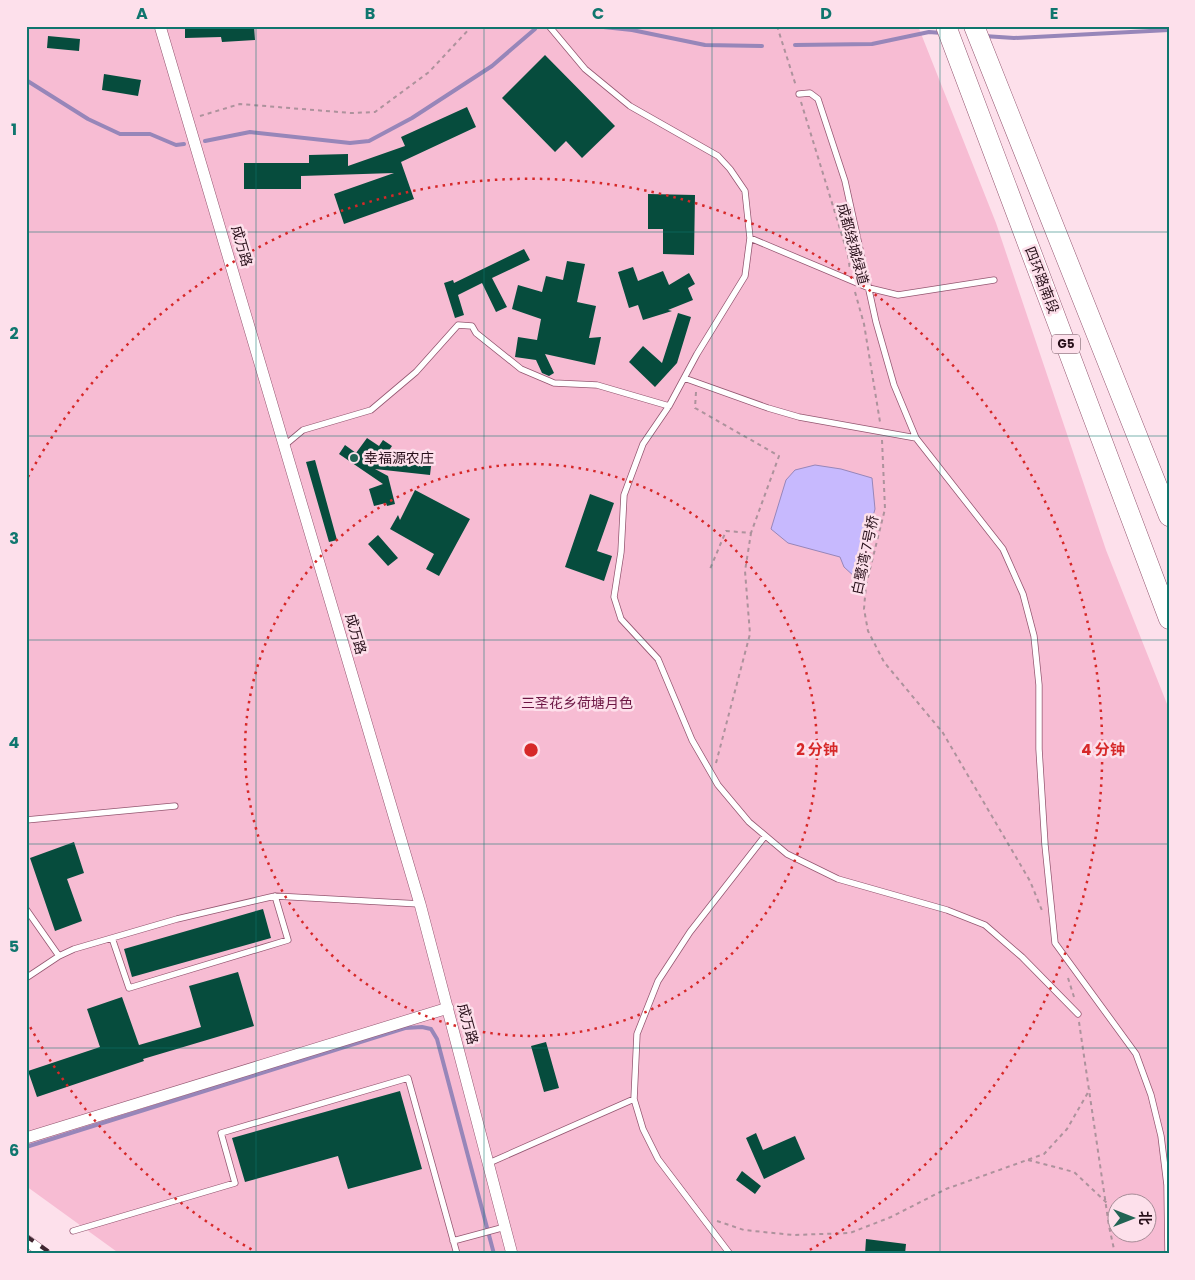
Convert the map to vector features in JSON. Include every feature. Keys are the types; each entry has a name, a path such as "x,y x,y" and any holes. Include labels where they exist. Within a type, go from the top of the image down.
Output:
{"highway":[{"name":"四环路南段","path":"946,26 1169,619"},
{"name":"G5","path":"974,26 1169,516"}],"street":[{"name":"成万路","path":"160,26 190,120 420,904 512,1254"},
{"path":"26,1138 448,1008"},
{"path":"26,1240 45,1254"}],"lane":[{"path":"549,26 585,69 630,106 718,156 730,169 745,191 750,238 745,276 716,322 669,406 644,444 624,495 621,552 614,597 621,619 658,659 692,740 713,776 749,822 765,836 787,854 838,880 947,910 985,925 1022,958 1078,1014"},
{"path":"799,94 810,93 818,99 845,182 876,322 894,386 916,438 1003,549 1023,594 1034,636 1039,685 1041,788 1054,943 1136,1054 1139,1062 1151,1095 1161,1136 1167,1185 1168,1254"},
{"path":"750,238 869,288 898,295 994,280"},
{"path":"285,445 303,430 371,410 416,372 458,326 472,326 476,333 521,369 554,382 597,385 669,406"},
{"path":"684,378 784,412 881,433 916,438"},
{"path":"26,820 175,806"},
{"path":"730,1254 706,1219 682,1193 658,1159 643,1129 634,1099 637,1034 658,981 690,932 765,836"},
{"path":"26,978 59,956 112,938 177,918 275,896 420,904"},
{"path":"112,938 129,988 288,940 275,896"},
{"path":"26,909 59,956"},
{"path":"73,1231 235,1183 220,1133 408,1078 457,1254"},
{"path":"489,1163 634,1099"},
{"path":"453,1241 505,1226"}],"path":[{"path":"190,120 240,104 351,113 375,112 428,72 472,26"},
{"name":"成都绕城绿道","path":"777,26 848,255 852,280 864,324 881,433 883,472"},
{"path":"697,382 695,408 779,456 751,533 745,571 750,634 713,776"},
{"name":"白鹭湾·7号桥","path":"883,472 885,509 866,585 864,609 868,631 884,662 926,712"},
{"path":"710,569 726,531 751,533"},
{"path":"706,1219 744,1230 794,1235 850,1232 891,1217 946,1189 1044,1154 1067,1128 1090,1089"},
{"path":"1028,1160 1074,1172 1107,1203"}],"green space":[{"name":"三圣花乡荷塘月色","path":"26,26 918,26 996,223 1106,550 1169,709 1169,1254 120,1254 26,1186"}],"shaded area":[{"path":"815,465 841,469 872,478 875,509 856,578 844,567 840,557 788,543 771,529 786,480 795,470"}],"building":[{"path":"185,26 254,26 255,40 222,42 221,37 185,38"},
{"path":"48,36 80,39 79,51 47,48"},
{"path":"545,55 615,126 582,158 566,141 555,152 502,98"},
{"path":"104,74 141,80 138,96 102,90"},
{"path":"467,107 476,127 401,162 414,199 344,224 334,194 394,173 301,176 301,189 244,189 244,163 309,163 309,155 348,154 348,166 405,146 401,137"},
{"path":"648,194 695,195 694,255 663,254 663,229 648,229"},
{"path":"524,249 530,260 492,278 507,307 496,312 482,283 458,295 464,315 455,318 444,283 453,280 454,283"},
{"path":"567,261 585,264 577,302 596,306 589,338 601,337 595,365 545,354 554,373 549,376 542,373 536,360 515,357 518,337 537,340 541,319 512,309 518,285 542,292 546,276 563,280"},
{"path":"633,267 638,281 663,271 669,285 689,273 695,284 688,288 693,300 668,310 672,311 643,320 638,305 629,308 618,272"},
{"path":"678,313 691,317 677,363 655,387 629,362 643,346 662,363"},
{"path":"367,438 379,446 383,440 392,446 388,452 432,458 430,475 375,469 388,476 395,504 387,506 386,503 374,506 369,489 383,484 339,454 345,445 356,453"},
{"path":"315,460 337,540 329,542 306,462"},
{"path":"415,490 470,519 439,576 426,569 434,554 390,529 398,515 400,520"},
{"path":"590,494 614,503 597,551 612,556 604,581 565,567"},
{"path":"378,535 398,558 388,566 368,544"},
{"path":"74,842 84,873 67,879 82,921 55,931 30,858"},
{"path":"263,909 271,938 132,977 124,949"},
{"path":"238,972 254,1026 143,1059 144,1061 37,1097 28,1071 100,1047 87,1009 122,997 139,1045 201,1027 189,986"},
{"path":"546,1042 559,1088 544,1092 531,1046"},
{"path":"400,1091 422,1169 348,1189 338,1156 245,1182 232,1138"},
{"path":"756,1133 763,1150 795,1136 805,1159 764,1179 746,1138"},
{"path":"742,1171 761,1186 755,1194 736,1180"},
{"path":"866,1239 906,1244 905,1254 865,1254"}],"waterway":[{"path":"594,26 632,30 705,45 762,46"},
{"path":"205,141 250,132 350,143 369,141 412,118 492,66 535,29"},
{"path":"984,36 1014,38 1169,30"},
{"path":"795,45 872,44 929,32 942,33"},
{"path":"26,80 88,119 120,134 150,134 176,145 184,144"},
{"path":"26,1147 405,1028 422,1027 431,1029 437,1039 494,1254"}],"railway":[{"path":"26,1236 52,1254"}],"place":[{"name":"幸福源农庄","path":"354,458"}]}
